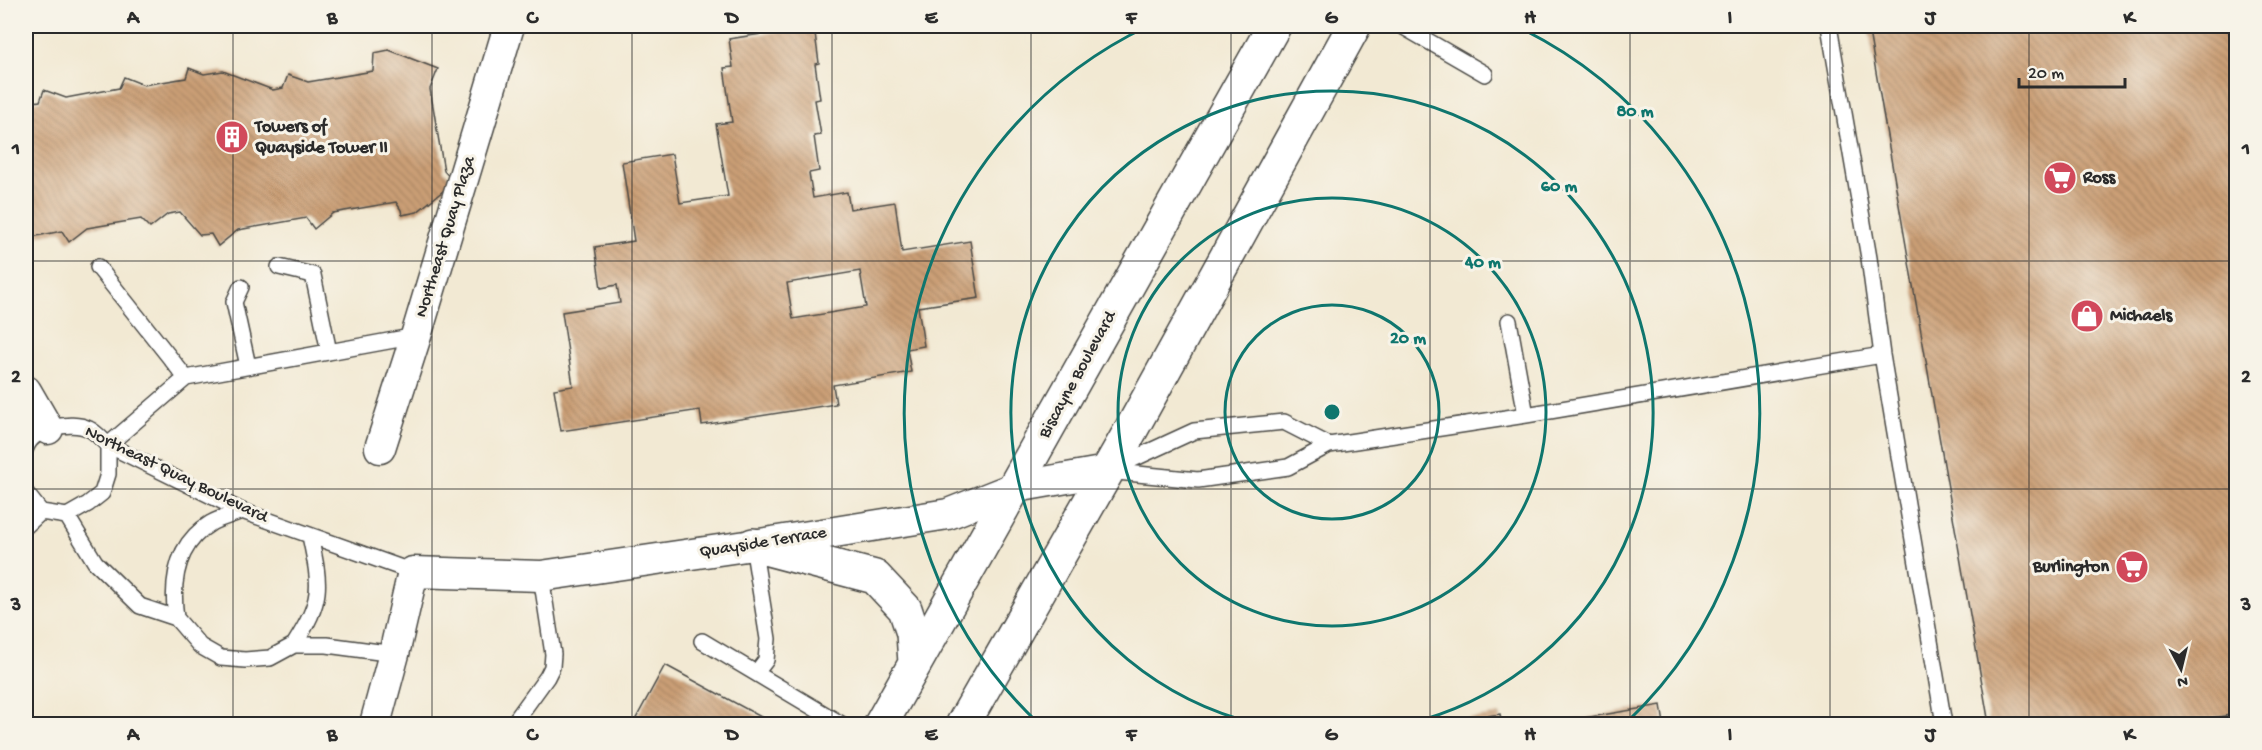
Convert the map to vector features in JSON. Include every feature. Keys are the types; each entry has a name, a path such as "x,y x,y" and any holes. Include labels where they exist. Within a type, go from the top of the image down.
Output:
{"main road":[{"name":"Biscayne Boulevard","path":"881,724 1274,26"},
{"path":"963,724 1138,418 1354,26"},
{"path":"753,545 875,577 904,609 913,633 915,663"}],"street":[{"name":"Northeast Quay Plaza","path":"380,448 509,26"},
{"path":"26,391 48,429"},
{"name":"Quayside Terrace","path":"413,572 541,576 948,514 1016,487 1107,471"},
{"path":"375,724 413,572"}],"lane":[{"path":"1402,26 1485,74"},
{"path":"1829,26 1944,724"},
{"path":"98,267 186,378"},
{"path":"279,267 313,275 329,352"},
{"path":"241,287 234,302 248,366"},
{"path":"1509,321 1526,414"},
{"path":"26,494 41,512 67,516 88,504 102,493 108,474 108,445 186,378 416,336"},
{"path":"1107,471 1198,480 1288,467 1329,445 1882,355"},
{"path":"1107,471 1194,431 1284,422 1329,445"},
{"name":"Northeast Quay Boulevard","path":"48,429 68,424 90,429 108,445 242,511 413,572"},
{"path":"26,448 28,442 48,429"},
{"path":"176,618 173,593 176,568 190,541 211,523 242,511"},
{"path":"26,526 41,512"},
{"path":"67,516 95,561 140,606 176,618 200,646 221,658 245,660 270,658 294,645 327,645 394,654"},
{"path":"294,645 310,619 317,598 319,579 310,536"},
{"path":"753,545 768,639 766,660 756,673"},
{"path":"513,724 552,667 553,654 541,576"},
{"path":"702,640 841,724"}],"building":[{"path":"814,26 819,63 815,64 820,99 815,100 821,135 814,136 819,171 809,173 813,198 847,192 850,209 895,202 902,252 970,241 979,298 918,307 924,346 907,349 911,372 833,385 836,404 702,425 700,410 561,431 554,389 573,386 562,312 620,303 617,285 601,288 595,247 634,241 622,162 672,154 680,203 728,196 716,124 732,122 724,68 733,67 729,39","holes":["860,271 866,307 793,319 787,283"]},
{"path":"1868,26 2228,26 2236,77 2236,714 2175,724 1989,724"},
{"name":"Towers of Quayside Tower II","path":"389,50 438,69 430,89 444,171 454,182 417,212 402,215 396,202 333,213 314,229 306,218 238,230 218,246 211,234 200,235 180,212 168,214 150,228 141,219 87,228 69,242 62,231 26,238 26,103 40,101 44,90 66,98 119,88 124,77 144,85 186,78 189,68 204,74 223,71 273,90 283,88 288,75 308,82 373,71 374,53"},
{"path":"665,665 774,724 633,724"},
{"path":"1661,705 1664,724 1555,724 1555,723"},
{"path":"1500,714 1502,724 1443,724 1443,723"}],"place":[{"name":"Towers of Quayside Tower II","path":"232,137"},
{"name":"Ross","path":"2060,178"},
{"name":"Michaels","path":"2087,316"},
{"name":"Burlington","path":"2132,567"}]}
